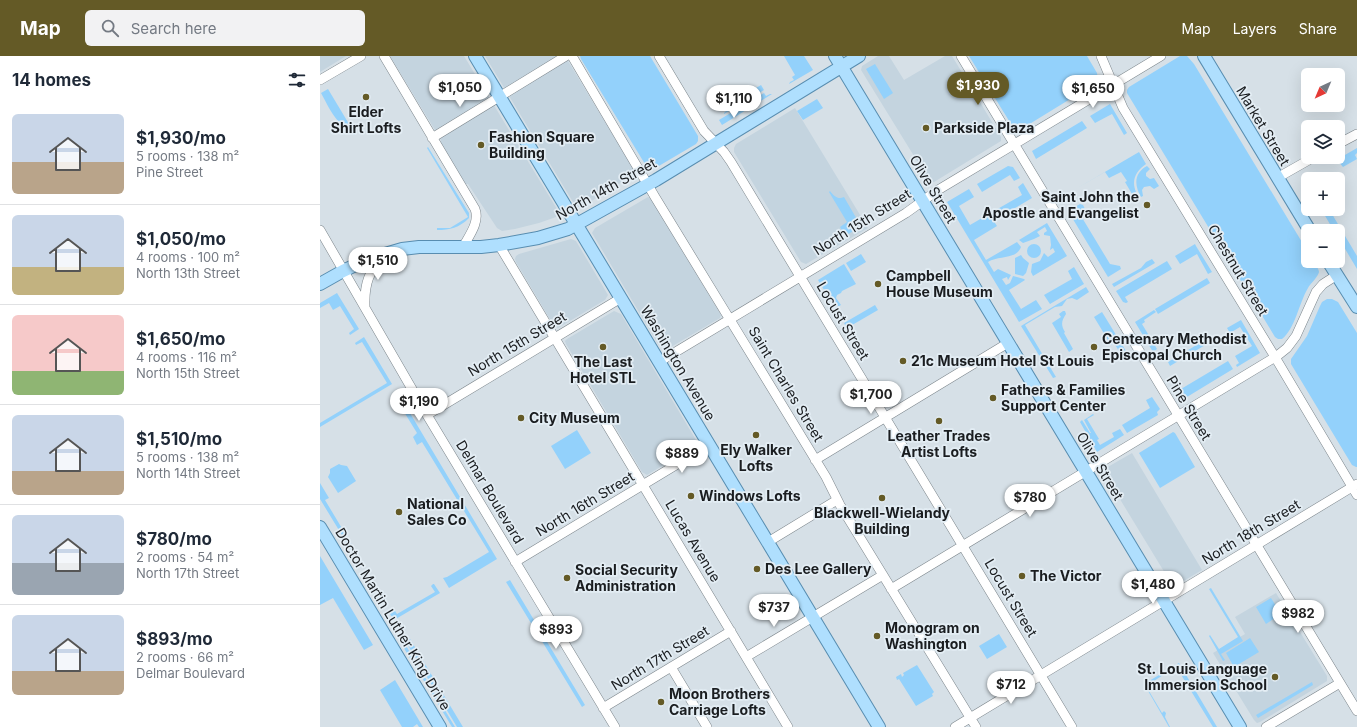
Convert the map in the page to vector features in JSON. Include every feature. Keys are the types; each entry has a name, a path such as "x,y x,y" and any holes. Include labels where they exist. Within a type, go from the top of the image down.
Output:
{"main road":[{"name":"Washington Avenue","path":"475,56 879,727"},
{"name":"Olive Street","path":"835,56 1240,727"},
{"name":"North 14th Street","path":"320,284 368,259 402,249 419,247 499,245 555,234 577,225 716,144 859,56"},
{"name":"Market Street","path":"1204,56 1306,224"},
{"path":"1332,268 1357,307"},
{"name":"Doctor Martin Luther King Drive","path":"320,527 440,727"}],"street":[{"path":"320,80 361,56"},
{"path":"384,56 475,209 475,224 463,246"},
{"path":"432,138 566,56"},
{"name":"Saint Charles Street","path":"572,56 832,486 837,500 882,575 976,727"},
{"name":"Locust Street","path":"659,56 704,131 727,156 1072,727"},
{"name":"Pine Street","path":"961,56 1357,712"},
{"name":"Chestnut Street","path":"1101,56 1107,66 1113,85 1127,114 1356,489"},
{"name":"North 15th Street","path":"659,362 910,210 938,190 1161,56"},
{"path":"1345,140 1357,134"},
{"path":"1277,178 1302,164"},
{"name":"Delmar Boulevard","path":"320,230 427,415 615,727"},
{"name":"Lucas Avenue","path":"499,245 788,727"},
{"path":"365,308 364,291 368,278 376,265 387,253"},
{"path":"891,589 1275,357 1287,348 1296,336 1319,287 1337,275"},
{"name":"North 15th Street","path":"427,415 621,298"},
{"path":"815,460 1008,343"},
{"name":"North 16th Street","path":"515,562 709,446"},
{"name":"North 18th Street","path":"955,727 1256,545 1356,489"},
{"path":"768,542 837,500"},
{"path":"746,657 882,575"},
{"name":"North 17th Street","path":"603,708 731,631"},
{"path":"671,667 707,727"},
{"path":"1266,727 1340,683"}],"shaded area":[{"path":"320,56 346,56 320,72"},
{"path":"390,56 464,56 557,209 556,217 515,229 502,231 497,228 468,184 465,184 441,144 441,140"},
{"path":"485,56 565,56 634,170 633,175 582,207 576,207"},
{"path":"580,56 650,56 698,136 698,141 696,144 652,170 648,169"},
{"path":"784,56 804,56 813,70 789,84 794,80 792,77 795,75"},
{"path":"878,56 889,56 904,80 945,56 952,56 1001,137 1001,141 934,182 930,182 861,70 862,66"},
{"path":"969,56 1087,56 1097,73 1098,80 1093,85 1023,128 1018,129 1011,124"},
{"path":"1180,56 1187,56 1194,64 1301,240 1301,268 1317,268 1319,272 1305,294 1294,322 1282,339 1275,337 1127,93 1129,87"},
{"path":"875,64 893,93 884,99 866,69"},
{"path":"761,85 764,90 724,114 726,111 724,107"},
{"path":"328,89 355,134 354,135 333,115 321,93"},
{"path":"764,93 766,96 772,94 722,125 719,120"},
{"path":"817,99 823,108 803,120 797,111"},
{"path":"1110,104 1127,133 1124,135 1112,114 1095,123 1090,116"},
{"path":"795,108 868,228 806,264 801,262 734,152 736,144"},
{"path":"1082,121 1087,128 1036,159 1032,151"},
{"path":"428,147 469,213 469,218 454,228 437,230 437,228 450,228 468,217 427,148"},
{"path":"1357,148 1357,153 1355,155 1357,159 1343,167 1340,164 1345,164 1345,155"},
{"path":"1139,152 1146,164 1135,176 1134,184 1136,192 1132,194 1125,182 1127,181 1121,172 1109,178 1105,172 1074,190"},
{"path":"1008,166 1013,167 1020,178 1014,181 1010,175 982,192 977,184"},
{"path":"1147,166 1150,169 1146,173 1146,176 1150,179 1154,178 1159,186 1154,189 1150,186 1144,187 1142,190 1143,196 1141,197 1137,188 1136,180 1140,172"},
{"path":"1023,183 1032,198 998,218 994,211 1022,195 1018,187"},
{"path":"969,189 974,197 959,206 970,225 989,214 997,226 974,240 986,260 1017,242 1021,247 1019,251 1011,256 988,262 994,272 998,269 1011,275 1008,280 1007,277 1002,279 1006,285 1010,283 1013,276 1025,280 1009,290 1021,309 1036,300 1042,309 1019,322 947,202"},
{"path":"830,191 836,197 844,197 858,221 854,226 855,230 845,236 840,227 847,222 829,192"},
{"path":"648,197 651,199 721,315 720,318 666,350 658,344 592,233 595,228"},
{"path":"1080,204 1083,205 1086,212 1078,211 1110,264 1120,266 1121,269 1108,277 1068,211"},
{"path":"1325,216 1333,216 1338,224 1330,224"},
{"path":"1047,223 1067,256 1033,276 1031,272 1032,264 1040,261 1044,253 1048,257 1055,252 1053,248 1050,250 1050,236 1044,235 1047,231 1045,227 1037,232 1040,236 1034,239 1023,243 1019,240"},
{"path":"1345,236 1357,256 1357,269 1345,249"},
{"path":"571,239 576,241 608,295 605,300 558,328 554,326 515,259 519,254"},
{"path":"1031,244 1037,244 1041,248 1041,254 1037,258 1031,258 1027,254 1027,248"},
{"path":"1195,244 1212,272 1208,274 1197,254 1180,264 1175,256"},
{"path":"861,254 866,262 851,271 846,263"},
{"path":"1021,255 1029,263 1026,273 1023,276 1015,274 1015,258"},
{"path":"1152,259 1155,263 1114,287 1112,284 1141,268 1146,262"},
{"path":"1167,261 1172,269 1125,297 1128,302 1123,302 1116,291"},
{"path":"844,264 856,284 837,295 836,298 841,305 835,308 818,280"},
{"path":"1074,267 1084,284 1050,304 1044,295 1072,279 1068,271"},
{"path":"1207,278 1210,283 1158,314 1155,309"},
{"path":"1086,287 1089,292 1077,300 1072,298 1067,299 1062,306 1055,307 1025,325 1056,377 1053,378 1021,326"},
{"path":"337,293 359,329 350,335 349,333 354,329 340,306 333,310 329,303 320,308 320,303"},
{"path":"1327,299 1332,299 1338,302 1357,333 1357,467 1352,465 1291,364 1291,359 1307,336 1322,302"},
{"path":"875,305 878,310 847,328 844,323"},
{"path":"1154,310 1156,312 1144,320 1145,322 1142,324 1157,349 1153,352 1135,322"},
{"path":"614,311 621,314 696,440 695,446 647,475 642,472 565,341"},
{"path":"1065,311 1066,314 1062,323 1064,333 1073,349 1069,352 1052,323 1061,317 1059,314"},
{"path":"1102,312 1129,356 1124,359 1114,343 1111,345 1094,317"},
{"path":"1241,320 1260,353 1237,367 1236,365 1239,363 1235,356 1252,346 1240,327 1230,333 1227,328"},
{"path":"364,337 392,384 320,427 320,423 387,383 362,342 356,345 355,343"},
{"path":"1210,337 1212,341 1170,366 1168,362"},
{"path":"1228,361 1233,369 1182,400 1173,385 1177,383 1181,389"},
{"path":"1152,397 1160,409 1157,412 1158,415 1127,433 1122,425 1150,408 1146,400"},
{"path":"404,403 497,559 449,588 443,578 489,552 422,442 417,445 413,437 417,433 401,407 395,410 394,408"},
{"path":"1093,414 1094,415 1087,419 1099,439 1097,440 1100,445 1114,437 1112,433 1120,429 1124,435 1097,452 1080,422 1082,420 1091,433 1084,420"},
{"path":"577,430 591,453 565,469 551,446"},
{"path":"1173,432 1195,467 1160,488 1139,453"},
{"path":"1132,453 1202,570 1177,585 1171,583 1104,473 1106,468"},
{"path":"339,464 347,466 356,481 338,493 328,477 330,469"},
{"path":"320,483 329,498 325,500 352,545 351,550 320,499"},
{"path":"320,556 373,645 364,650 333,598 320,605"},
{"path":"510,580 585,705 582,707 506,582"},
{"path":"433,584 440,593 394,620 388,611 393,608 397,614 435,592 431,586"},
{"path":"1211,588 1243,641 1221,654 1225,660 1223,661 1209,636 1210,635 1219,649 1238,637 1209,589"},
{"path":"1276,593 1327,676 1327,681 1257,723 1213,653 1245,634 1235,617"},
{"path":"1271,598 1281,614 1266,624 1256,607"},
{"path":"999,634 1007,647 987,659 979,646"},
{"path":"1250,638 1259,652 1234,667 1226,653"},
{"path":"402,639 455,727 452,727 402,645"},
{"path":"410,639 463,727 457,727 406,642"},
{"path":"1179,663 1217,727 1213,727 1177,668 1174,673 1171,670 1146,686 1162,713 1164,711 1166,713 1165,717 1169,727 1144,684"},
{"path":"917,665 934,692 932,694 933,696 916,706 899,679 897,680 896,677 901,674 902,677 904,675 903,673"},
{"path":"395,680 423,727 419,727 417,724 413,727 402,727 380,690"},
{"path":"1312,682 1313,685 1258,718 1256,715"}],"place":[{"name":"Elder Shirt Lofts","path":"366,97"},
{"name":"Parkside Plaza","path":"926,128"},
{"name":"Fashion Square Building","path":"481,145"},
{"name":"Saint John the Apostle and Evangelist","path":"1147,205"},
{"name":"Campbell House Museum","path":"878,284"},
{"name":"The Last Hotel STL","path":"603,347"},
{"name":"Centenary Methodist Episcopal Church","path":"1094,347"},
{"name":"21c Museum Hotel St Louis","path":"903,361"},
{"name":"Fathers & Families Support Center","path":"993,398"},
{"name":"City Museum","path":"521,418"},
{"name":"Leather Trades Artist Lofts","path":"939,421"},
{"name":"Ely Walker Lofts","path":"756,435"},
{"name":"Windows Lofts","path":"691,496"},
{"name":"Blackwell-Wielandy Building","path":"882,498"},
{"name":"National Sales Co","path":"399,512"},
{"name":"Des Lee Gallery","path":"757,569"},
{"name":"The Victor","path":"1022,576"},
{"name":"Social Security Administration","path":"567,578"},
{"name":"Monogram on Washington","path":"877,636"},
{"name":"St. Louis Language Immersion School","path":"1275,677"},
{"name":"Moon Brothers Carriage Lofts","path":"661,702"}]}
